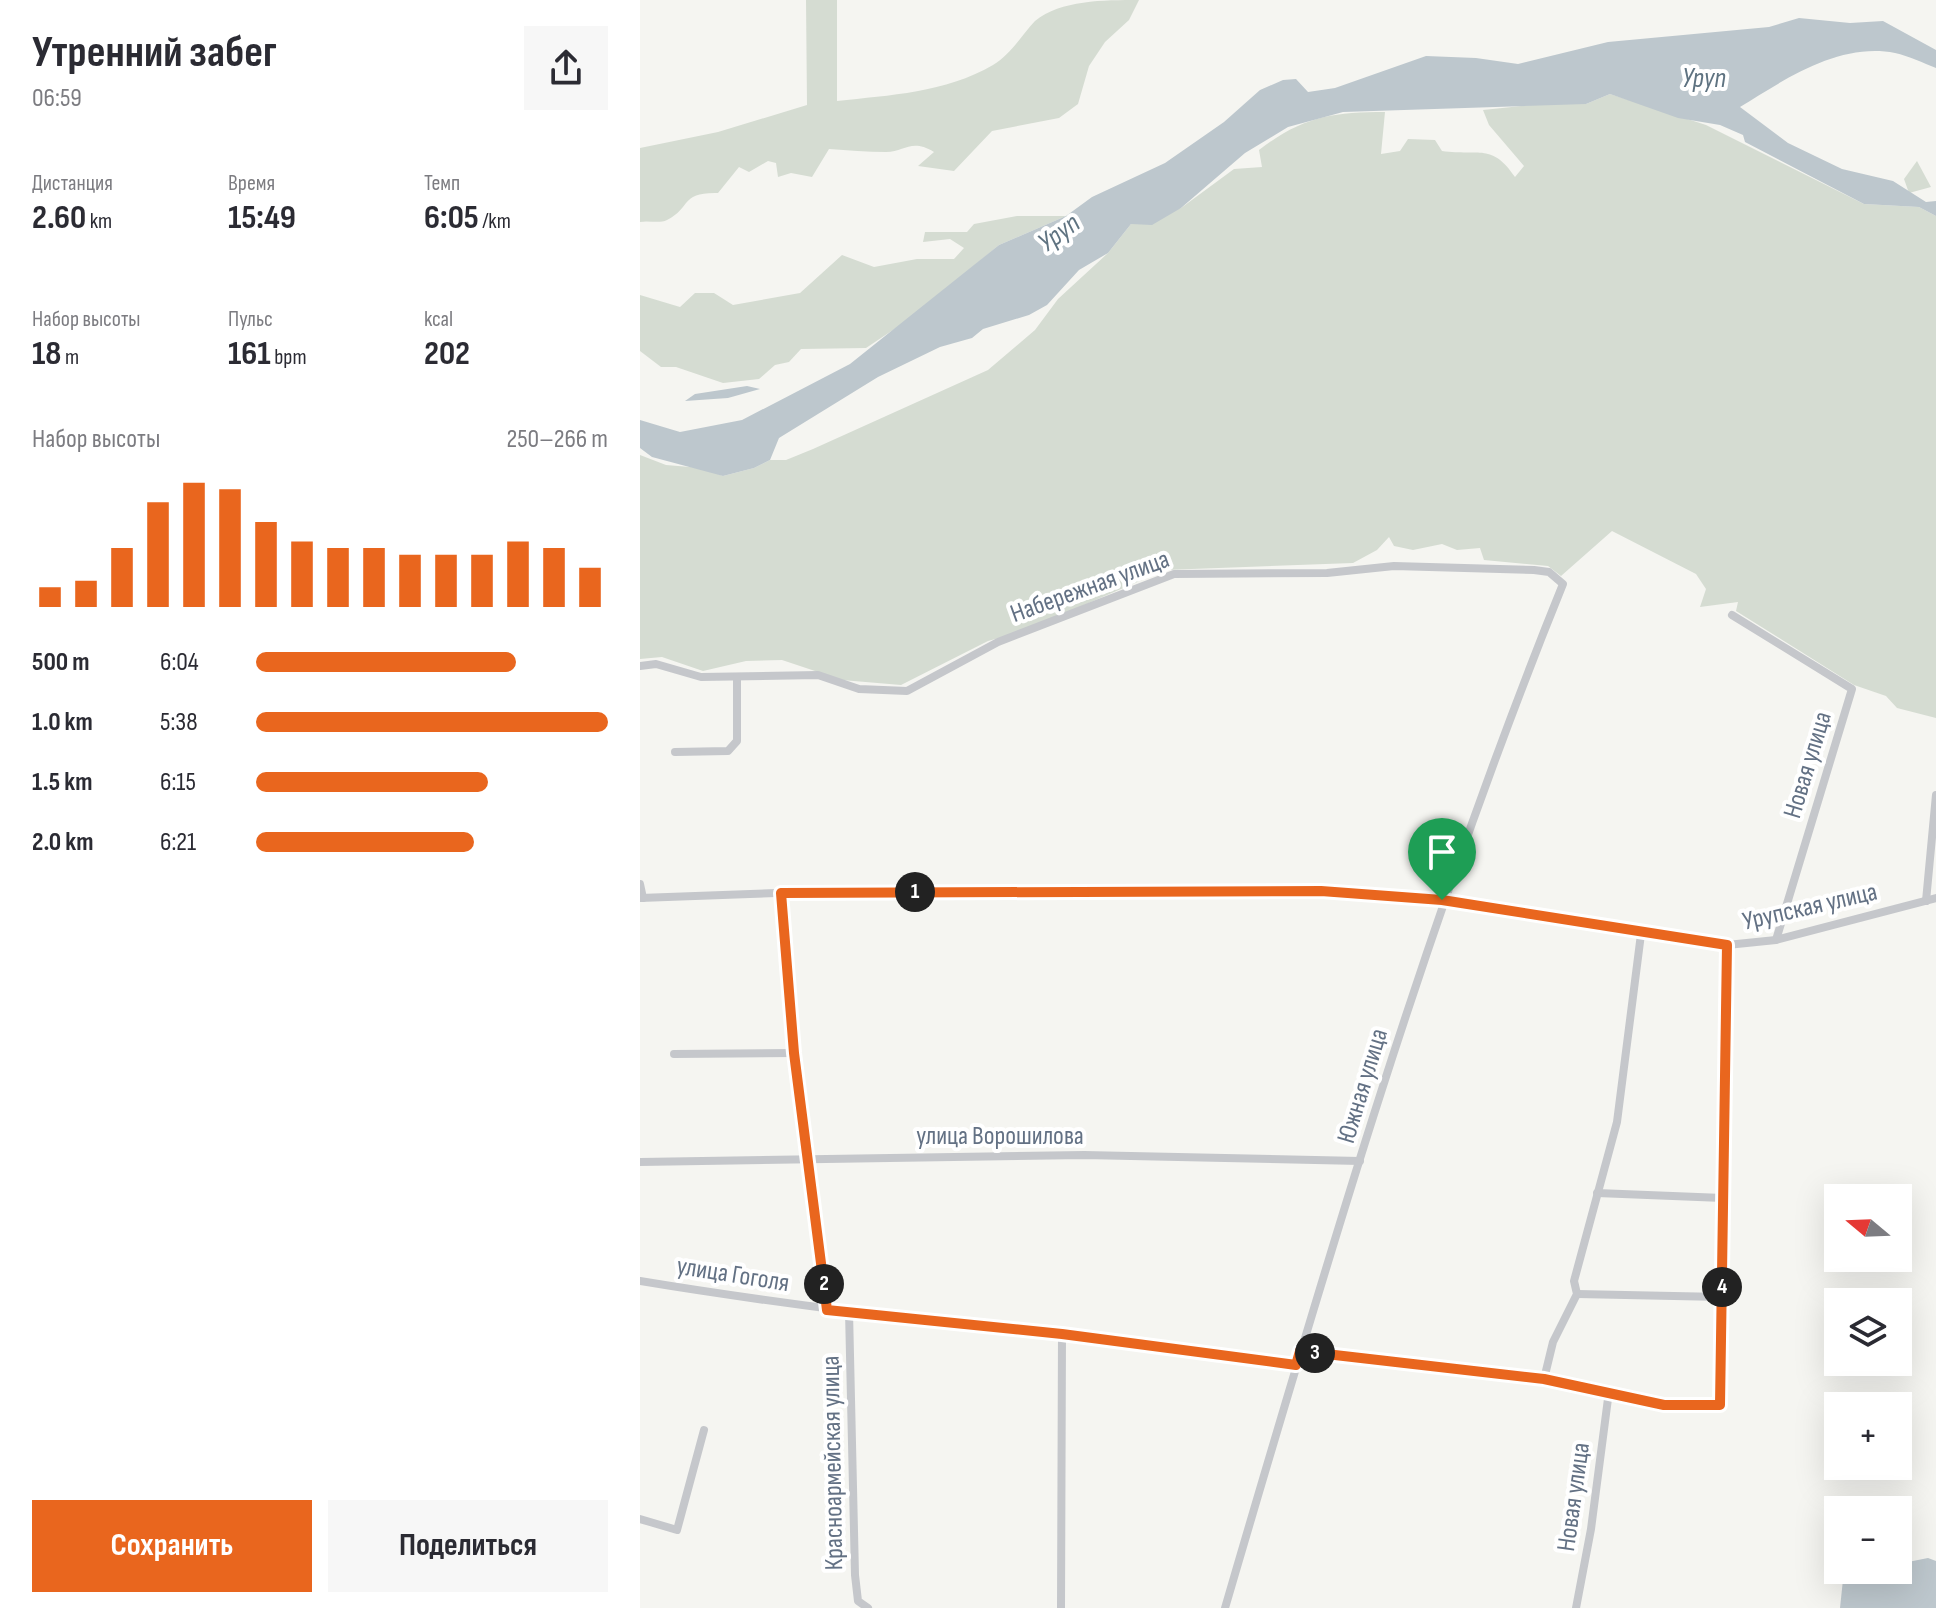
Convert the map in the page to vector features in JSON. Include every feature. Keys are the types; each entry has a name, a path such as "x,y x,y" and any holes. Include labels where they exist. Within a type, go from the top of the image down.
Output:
{"street":[{"name":"Набережная улица","path":"640,666 656,664 701,677 818,675 859,689 907,691 998,642 1174,574 1327,573 1394,566 1534,570 1549,572 1563,584"},
{"name":"Южная улица","path":"1225,1608 1300,1351 1442,900 1501,735 1563,584"},
{"name":"Новая улица","path":"1732,615 1852,689 1776,940"},
{"path":"675,752 728,751 737,741 737,677"},
{"path":"1926,901 1936,795"},
{"path":"640,884 642,898"},
{"name":"Урупская улица","path":"642,898 781,893 1321,891 1442,900 1641,934 1727,945 1776,940 1936,898"},
{"path":"781,893 794,1053 827,1310"},
{"path":"1544,1379 1553,1342 1577,1294 1574,1281 1617,1122 1641,934"},
{"path":"1300,1351 1544,1379 1664,1405 1720,1405 1727,945"},
{"path":"674,1054 794,1053"},
{"name":"улица Ворошилова","path":"640,1162 1084,1155 1360,1161"},
{"path":"1597,1193 1723,1198"},
{"name":"улица Гоголя","path":"640,1281 827,1310 1062,1334 1296,1365"},
{"path":"1577,1294 1722,1297"},
{"name":"Красноармейская улица","path":"849,1311 855,1575 858,1601 868,1608"},
{"path":"1061,1608 1062,1334"},
{"name":"Новая улица","path":"1576,1608 1591,1529 1609,1391"},
{"path":"640,1519 677,1530 704,1430"}],"shaded area":[{"path":"806,0 837,0 837,101 917,91 956,82 999,61 1045,14 1083,3 1139,0 1129,20 1105,42 1089,66 1078,104 1059,118 992,131 954,171 918,166 934,152 919,146 886,152 829,149 812,177 791,173 778,177 776,163 768,161 749,172 739,167 718,193 692,198 664,221 640,222 640,148 718,132 807,105"},
{"path":"1610,94 1706,125 1864,204 1919,207 1936,216 1936,718 1897,708 1886,696 1854,685 1736,611 1738,602 1700,607 1706,589 1696,574 1612,531 1561,576 1548,566 1484,560 1480,548 1457,550 1442,544 1413,550 1394,546 1389,537 1377,550 1353,563 1165,570 1024,631 988,641 901,685 842,680 782,660 746,661 703,671 662,657 640,659 640,455 666,465 702,468 723,476 754,468 770,460 786,460 988,370 1035,330 1058,299 1108,253 1131,224 1181,208 1234,169 1262,167 1259,150 1304,123 1333,115 1385,112 1381,154 1400,151 1408,139 1435,140 1442,151 1492,155 1507,166 1515,177 1524,166 1489,125 1483,110 1540,104 1586,104"},
{"path":"1917,161 1931,187 1909,193 1904,179"},
{"path":"1017,216 1066,216 999,245 911,318 866,348 801,349 789,362 775,365 759,379 723,383 676,367 661,367 640,351 640,295 680,307 695,293 714,293 733,305 800,293 842,255 874,267 917,259 954,259 964,248 950,239 923,242 925,232 967,232 974,224"}],"water":[{"name":"Уруп","path":"1799,18 1850,23 1883,21 1936,50 1936,68 1895,53 1853,53 1794,75 1740,107 1788,143 1842,169 1893,181 1926,202 1936,201 1936,216 1919,207 1864,204 1745,142 1743,135 1720,125 1678,118 1610,94 1586,104 1343,112 1288,127 1245,153 1181,208 1152,225 1131,224 1108,253 1079,270 1047,305 1029,315 983,329 972,338 940,347 878,377 779,438 770,460 754,468 723,476 652,457 640,448 640,420 680,432 742,420 850,364 999,245 1066,216 1092,197 1165,163 1224,122 1260,90 1283,80 1296,79 1308,92 1335,88 1426,56 1518,64 1608,42 1769,27"},
{"path":"747,386 760,389 728,398 685,401 695,394"},
{"path":"1928,1558 1936,1561 1936,1608 1840,1608 1843,1584 1912,1584 1912,1561"}],"route":[{"path":"1321,891 1442,900 1694,943 1727,945 1720,1405 1664,1405 1544,1379 1300,1351 1296,1365 1062,1334 827,1310 794,1053 781,893 1321,891"}]}
